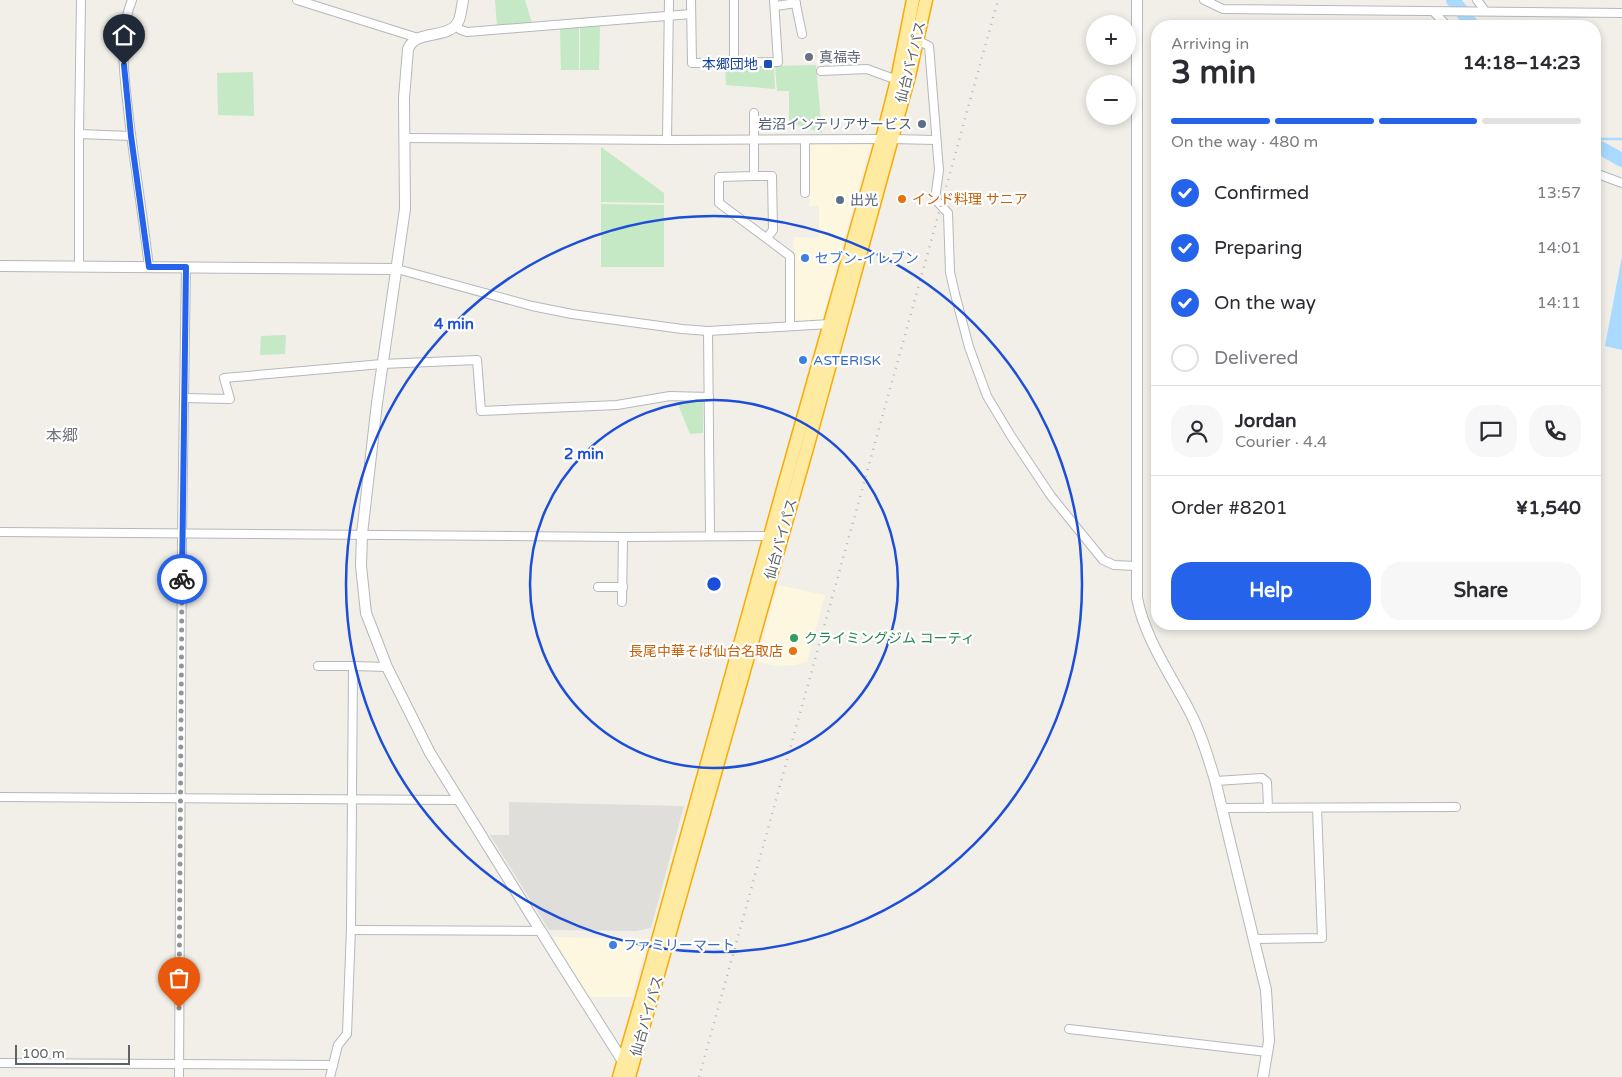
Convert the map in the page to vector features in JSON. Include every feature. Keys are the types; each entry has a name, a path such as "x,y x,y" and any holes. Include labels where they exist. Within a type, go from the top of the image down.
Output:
{"highway":[{"name":"仙台バイパス","path":"629,1077 887,139 913,0"},
{"name":"仙台バイパス","path":"619,1077 776,538 830,324 917,40 926,0"}],"street":[{"path":"79,267 78,134 81,0"},
{"path":"132,0 125,16 125,81 149,267"},
{"path":"297,0 418,38"},
{"path":"463,0 456,26 449,30 418,38 412,42 408,49 404,98 405,209 382,364 362,534 360,566 366,613 388,667 430,753 624,1063"},
{"path":"667,140 669,0"},
{"path":"691,0 692,63 778,62 775,3 796,1 802,34"},
{"path":"734,0 734,62"},
{"path":"1137,0 1137,598 1140,616 1191,715 1206,749 1216,781 1266,990 1268,1032 1263,1077"},
{"path":"1204,0 1223,9 1622,13"},
{"path":"1477,0 1483,11"},
{"path":"1437,12 1443,20"},
{"path":"456,26 466,32 691,14"},
{"path":"917,40 929,46 938,170 936,199 948,214 950,272 970,347 987,396 1000,420 1052,496 1103,560 1114,565 1136,566"},
{"path":"821,70 867,69 897,80"},
{"path":"754,113 754,176"},
{"path":"78,134 131,136"},
{"path":"405,138 936,140"},
{"path":"805,140 805,193"},
{"path":"1601,175 1622,183"},
{"path":"767,238 773,230 772,176 719,176 719,203 790,256 790,326"},
{"path":"0,266 396,269 548,309 632,322 708,331 830,324"},
{"path":"179,1077 182,533 186,267"},
{"path":"708,331 710,536"},
{"path":"184,398 230,399 224,378 382,364 477,360 481,411 618,404 670,396 709,397"},
{"path":"0,532 776,538"},
{"path":"622,602 624,537"},
{"path":"598,587 623,587"},
{"path":"318,666 388,667"},
{"path":"330,1077 338,1044 347,1034 351,930 353,666"},
{"path":"1216,781 1262,778 1267,782 1268,808"},
{"path":"0,798 352,798 459,800"},
{"path":"1223,808 1456,807"},
{"path":"1255,939 1322,938 1317,808"},
{"path":"351,930 541,931"},
{"path":"1069,1028 1267,1052"},
{"path":"0,1063 332,1065"}],"shaded area":[{"path":"813,142 871,142 822,321 798,322 793,316 794,237 819,238 819,206 809,206 809,146"},
{"path":"778,585 825,595 807,662 796,665 777,666 757,662"},
{"path":"509,802 684,806 651,928 636,931 549,930 490,835 509,835"},
{"path":"553,937 648,939 632,997 589,997"}],"green space":[{"path":"495,0 525,0 532,23 497,26"},
{"path":"600,25 599,70 580,70 580,27"},
{"path":"579,27 579,70 561,70 560,28"},
{"path":"816,65 822,133 789,122 789,91 777,91 775,66"},
{"path":"774,67 775,89 726,85 725,68"},
{"path":"253,72 254,116 218,115 217,73"},
{"path":"601,147 664,193 664,203 601,202"},
{"path":"601,204 664,205 664,267 601,267"},
{"path":"286,335 285,354 260,355 261,336"},
{"path":"700,399 703,402 703,433 690,434 679,407 679,402"}],"water":[{"path":"1622,256 1622,350 1605,346"}],"waterway":[{"path":"1453,0 1468,20"},
{"path":"1601,139 1622,139"},
{"path":"1601,148 1622,160"}],"railway":[{"path":"699,1077 998,0"}],"way so far":[{"path":"179,1008 182,579"}],"place":[{"name":"真福寺","path":"809,57"},
{"name":"本郷団地","path":"768,64"},
{"name":"岩沼インテリアサービス","path":"922,124"},
{"name":"インド料理 サニア","path":"902,199"},
{"name":"出光","path":"840,200"},
{"name":"セブン-イレブン","path":"805,258"},
{"name":"ASTERISK","path":"803,360"},
{"name":"クライミングジム コーティ","path":"794,638"},
{"name":"長尾中華そば仙台名取店","path":"793,651"},
{"name":"ファミリーマート","path":"613,945"}],"district":[{"name":"本郷","path":"62,436"}],"route":[{"path":"124,65 131,136 144,217 149,267 186,267 182,579"}]}
